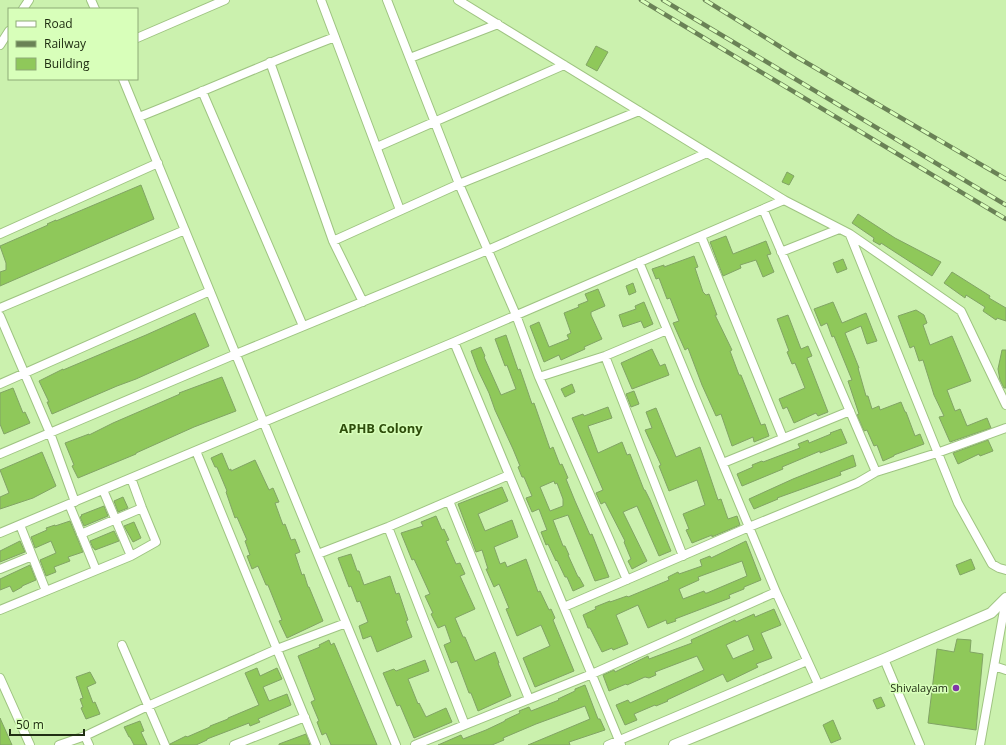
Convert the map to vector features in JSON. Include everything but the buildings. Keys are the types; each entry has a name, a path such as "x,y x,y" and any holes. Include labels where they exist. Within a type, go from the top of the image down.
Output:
{"street":[{"path":"138,38 225,0"},
{"path":"321,0 400,210"},
{"path":"387,0 459,184 516,315 539,377 627,580"},
{"path":"458,0 784,200 850,234 961,311 1006,405"},
{"path":"410,58 498,24"},
{"path":"0,45 8,33"},
{"path":"139,117 202,92 270,62 335,37"},
{"path":"270,62 333,240 363,302"},
{"path":"377,147 564,65"},
{"path":"123,80 396,745"},
{"path":"202,92 303,326"},
{"path":"333,240 459,184 639,111"},
{"path":"0,454 236,354 488,250 707,153"},
{"path":"0,234 158,163"},
{"path":"0,534 454,342 784,200"},
{"path":"763,209 876,472"},
{"path":"781,252 839,229"},
{"path":"0,308 185,230"},
{"path":"850,234 958,503 992,564 1006,570"},
{"path":"701,236 783,438"},
{"path":"639,262 776,592 819,686"},
{"path":"0,384 210,291"},
{"path":"0,316 50,433 81,534 96,570"},
{"path":"539,377 605,356 667,330"},
{"path":"454,342 620,743"},
{"path":"605,356 683,556"},
{"path":"723,463 850,411"},
{"path":"564,607 749,527 857,483 876,472 938,453 1006,428"},
{"path":"196,451 316,745"},
{"path":"318,554 388,527 509,475"},
{"path":"0,610 131,556 156,542 131,478"},
{"path":"103,490 131,556"},
{"path":"449,501 529,699"},
{"path":"81,534 142,508"},
{"path":"20,525 46,591"},
{"path":"388,527 465,725"},
{"path":"0,569 32,556"},
{"path":"415,745 592,674 776,592"},
{"path":"674,745 884,659 991,613 1006,599"},
{"path":"980,745 1006,599"},
{"path":"59,745 85,736 148,706 277,649 346,623"},
{"path":"122,646 165,745"},
{"path":"884,659 920,745"},
{"path":"608,745 620,743 807,661"},
{"path":"994,666 1006,670"},
{"path":"0,678 30,745"},
{"path":"234,745 305,716"},
{"path":"85,736 89,745"}],"railway":[{"path":"641,0 1006,219"},
{"path":"663,0 1006,205"},
{"path":"705,0 795,56 1006,179"}],"place":[{"name":"Shivalayam","path":"956,688"}],"district":[{"name":"APHB Colony","path":"381,428"}]}
